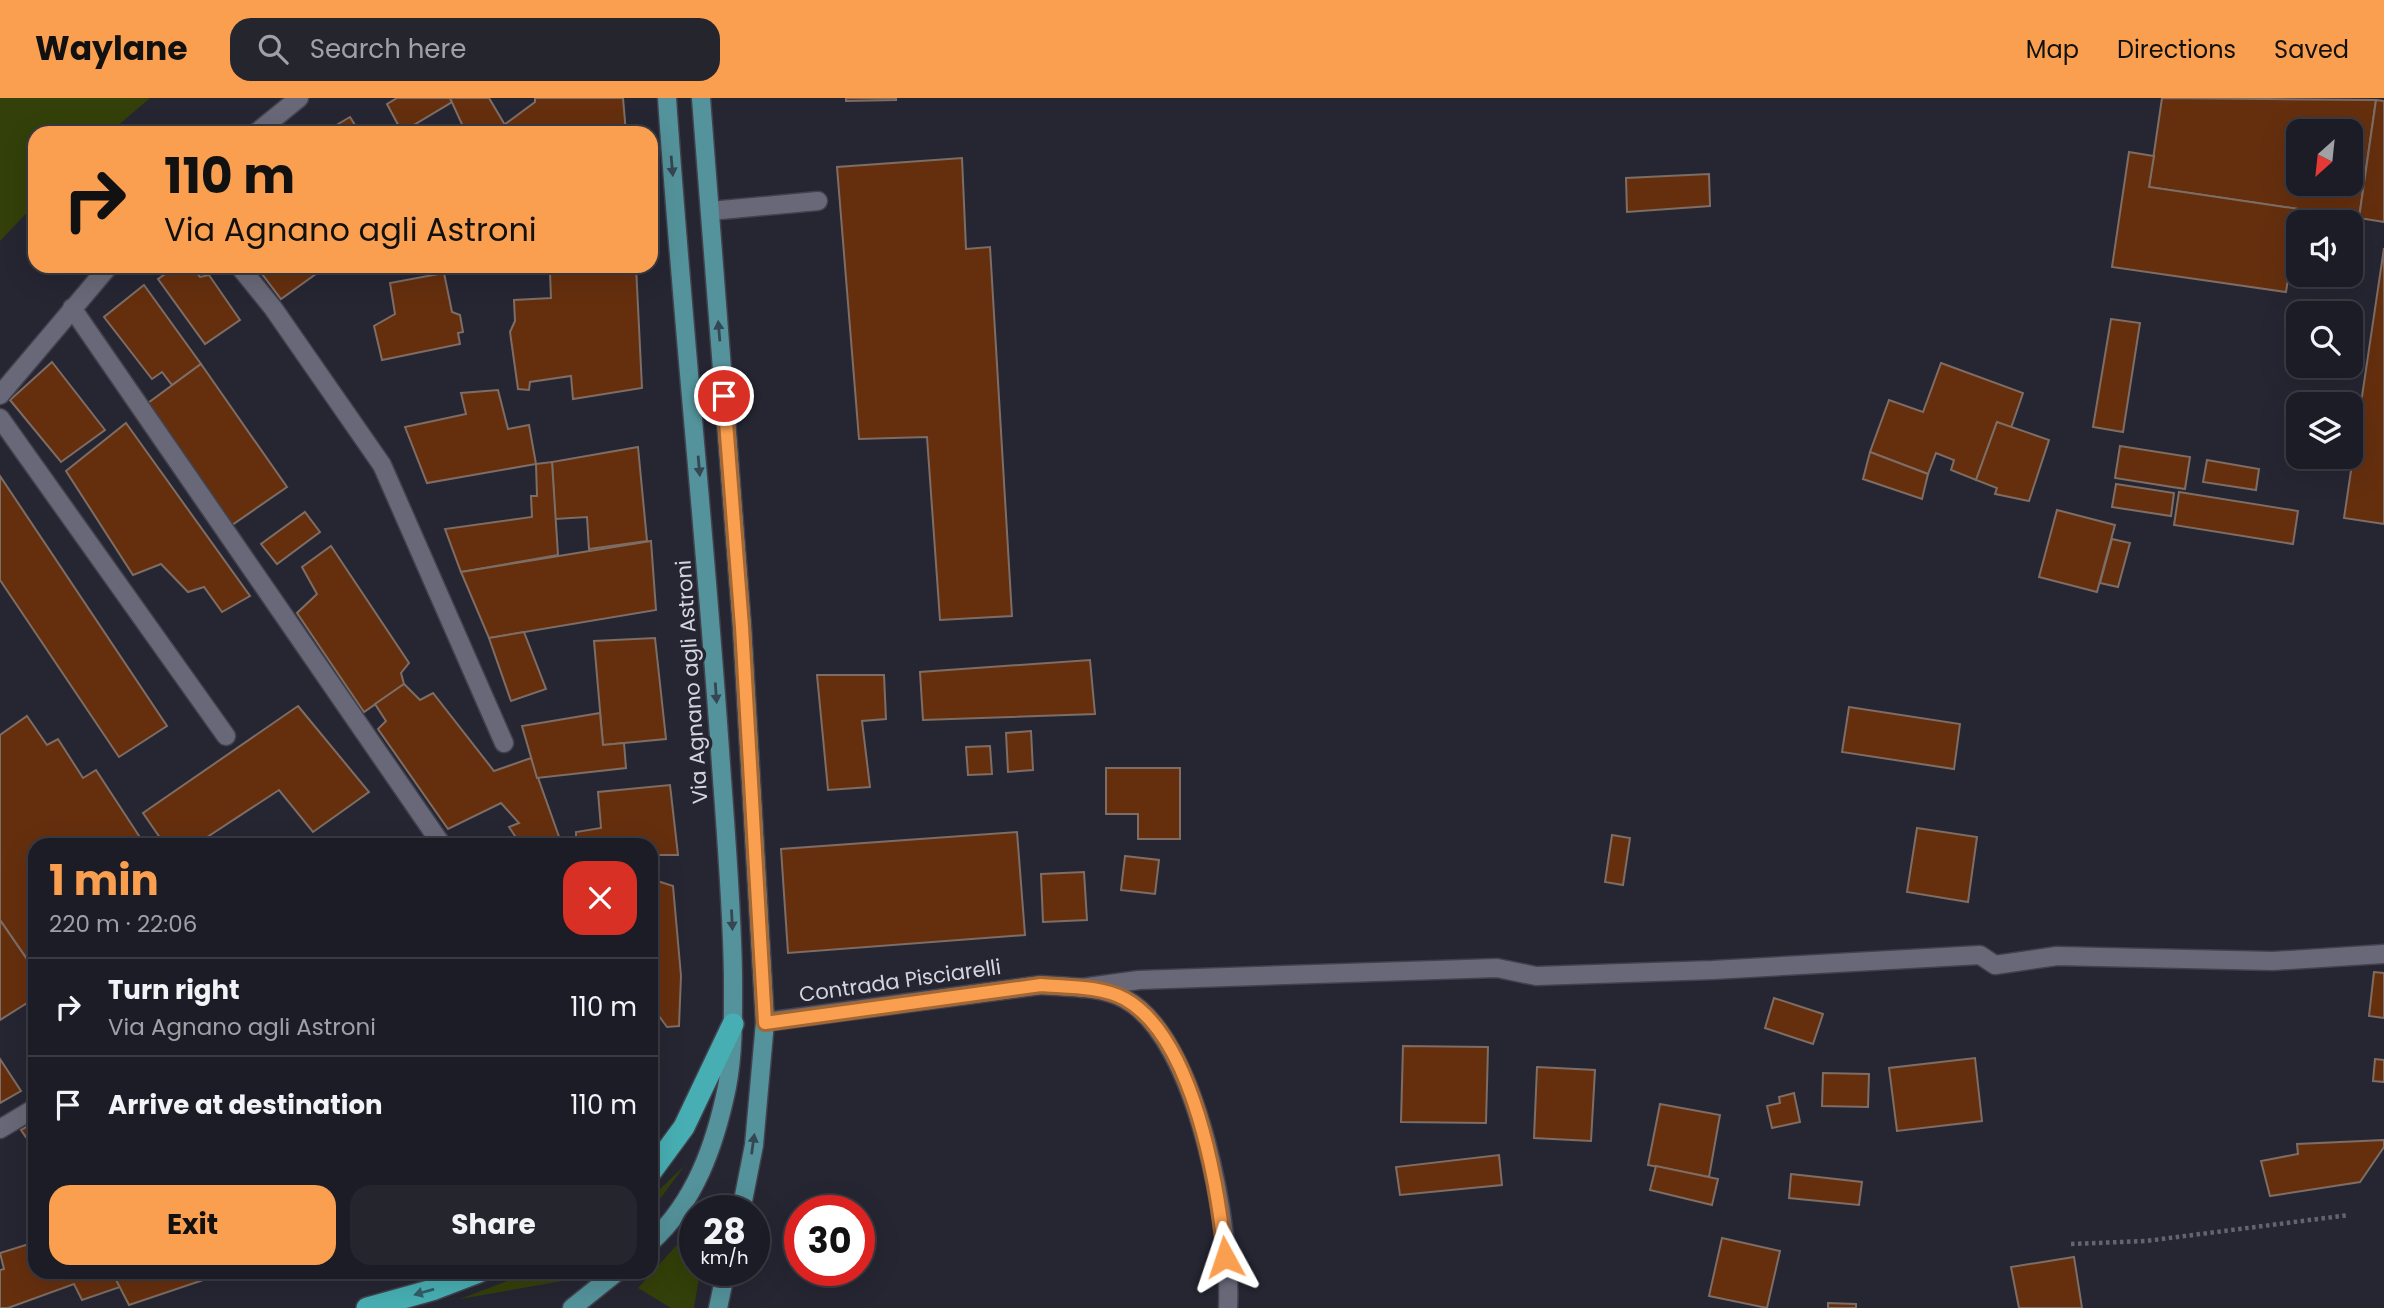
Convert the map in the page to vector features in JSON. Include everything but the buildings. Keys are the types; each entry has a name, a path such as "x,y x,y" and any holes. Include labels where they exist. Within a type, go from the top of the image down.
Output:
{"highway":[{"path":"658,1162 684,1127 733,1024"},
{"path":"367,1308 461,1279"}],"main road":[{"name":"Via Agnano agli Astroni","path":"658,1234 680,1210 699,1177 714,1140 727,1085 733,1024 733,926 713,646 667,98"},
{"path":"701,98 742,627 765,1023 754,1146 744,1195"},
{"path":"572,1308 608,1279"},
{"path":"718,1308 723,1286"}],"street":[{"path":"265,126 299,98"},
{"path":"710,211 818,201"},
{"path":"0,395 103,273"},
{"path":"245,273 273,308 382,465 504,743"},
{"path":"72,308 437,838"},
{"path":"0,418 226,736"},
{"path":"1081,988 1139,980 1497,968 1536,976 1980,955 1994,965 2057,957 2273,961 2384,954"},
{"name":"Contrada Pisciarelli","path":"765,1023 1041,985 1081,988 1125,999 1157,1028 1178,1062 1202,1127 1221,1215 1228,1308"},
{"path":"0,1129 28,1112"}],"path":[{"path":"2071,1244 2146,1241 2349,1215"}],"green space":[{"path":"0,98 150,98 117,126 28,126 28,211 0,241"},
{"path":"685,1165 658,1202 658,1191"},
{"path":"679,1243 679,1286 698,1286 694,1308 671,1308 638,1288 646,1279 658,1279 658,1266"},
{"path":"513,1279 567,1279 563,1281 460,1299"}],"route":[{"path":"724,396 742,627 765,1023 1041,985 1081,988 1125,999 1157,1028 1178,1062 1202,1127 1221,1215 1225,1257"}]}
